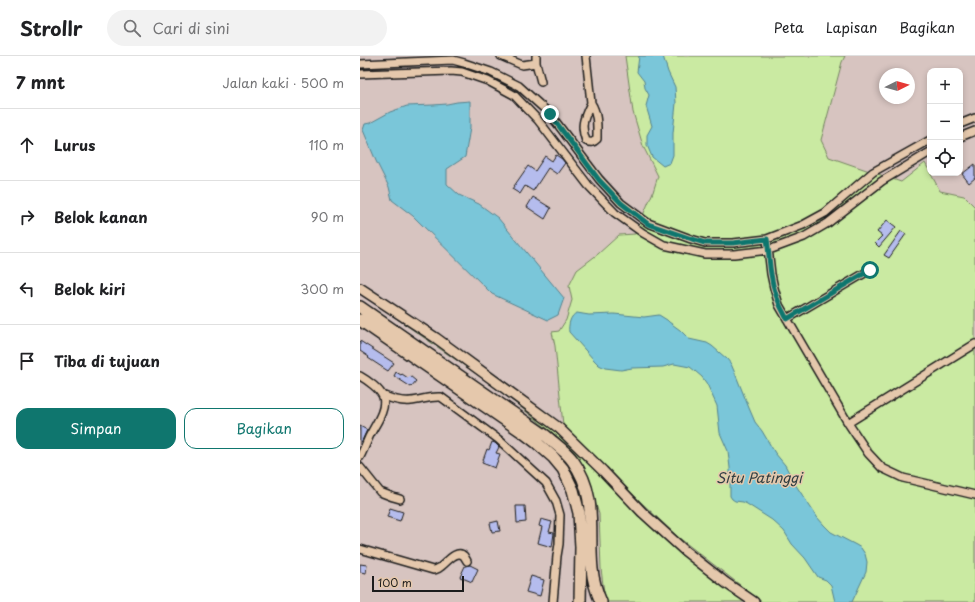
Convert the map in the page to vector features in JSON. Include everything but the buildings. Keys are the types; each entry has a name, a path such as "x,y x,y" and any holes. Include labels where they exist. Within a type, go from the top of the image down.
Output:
{"highway":[{"path":"360,307 546,436 562,449 573,461 582,477 588,493 591,514 592,602"},
{"path":"360,320 524,433 553,457 563,469 573,490 579,513 581,547 580,602"},
{"path":"592,570 601,602"}],"main road":[{"path":"360,288 436,338 559,428 642,512 685,551 726,583 754,602"}],"street":[{"path":"501,56 522,65 536,59 541,82"},
{"path":"586,56 591,103 594,108 597,122 597,139 590,143 586,141 582,128 591,103"},
{"path":"451,71 454,58"},
{"path":"360,64 454,58 465,59 519,86 550,114 599,180 621,203 648,224 705,243 733,243 767,239 803,225 825,213 873,172 927,142"},
{"path":"462,72 465,59"},
{"path":"360,74 451,71 462,72 488,80 514,95 538,120 588,185 615,213 643,233 664,245 705,254 734,254 769,250 804,237 828,223 882,180 927,154"},
{"path":"963,123 975,118"},
{"path":"963,136 975,131"},
{"path":"860,182 868,191"},
{"path":"688,251 692,239"},
{"path":"767,239 771,274 779,306 848,423 868,453 882,468 903,478 975,495"},
{"path":"705,243 705,254"},
{"path":"787,319 870,270"},
{"path":"848,423 975,344"},
{"path":"360,376 370,382 382,395 393,399 411,401 434,396 441,397 498,439 546,483 556,501 560,515 553,602"},
{"path":"360,458 382,413 382,395"},
{"path":"360,467 380,492 400,499"},
{"path":"360,549 433,570 438,569 456,554 461,554 464,556 467,562"}],"green space":[{"path":"625,56 845,56 842,62 821,140 829,157 901,182 925,163 927,167 927,176 932,176 940,191 964,196 975,207 975,602 762,602 678,537 609,472 563,425 555,346 552,332 559,331 566,320 572,300 569,286 577,270 619,235 635,234 653,192 658,176 643,146 633,112"},
{"path":"360,292 436,345 484,376 520,403 584,456 750,602 606,602 601,569 599,514 584,467 559,438 518,405"}],"water":[{"path":"639,56 663,56 675,87 676,103 673,133 673,155 670,163 663,166 652,157 647,145 647,135 652,126 646,106 649,95 645,88 644,81 637,72"},
{"path":"470,101 470,128 465,157 447,169 447,184 459,195 479,204 498,218 564,298 558,315 548,320 492,294 413,216 392,200 389,187 363,130 365,124 407,106"},
{"name":"Situ Patinggi","path":"577,313 589,315 614,314 644,317 659,315 680,330 689,339 707,343 727,359 731,364 755,422 775,453 785,465 795,484 817,517 831,532 861,548 865,554 867,562 866,572 852,602 835,602 831,585 826,580 818,577 805,558 792,544 784,531 772,520 747,504 735,501 730,496 730,468 728,451 720,433 717,406 707,384 702,377 690,367 674,364 663,367 632,368 621,370 605,368 599,365 569,332 571,318"}],"route":[{"path":"550,114 599,180 621,203 648,224 705,243 733,243 767,239 774,288 779,306 787,319 870,270"}]}
